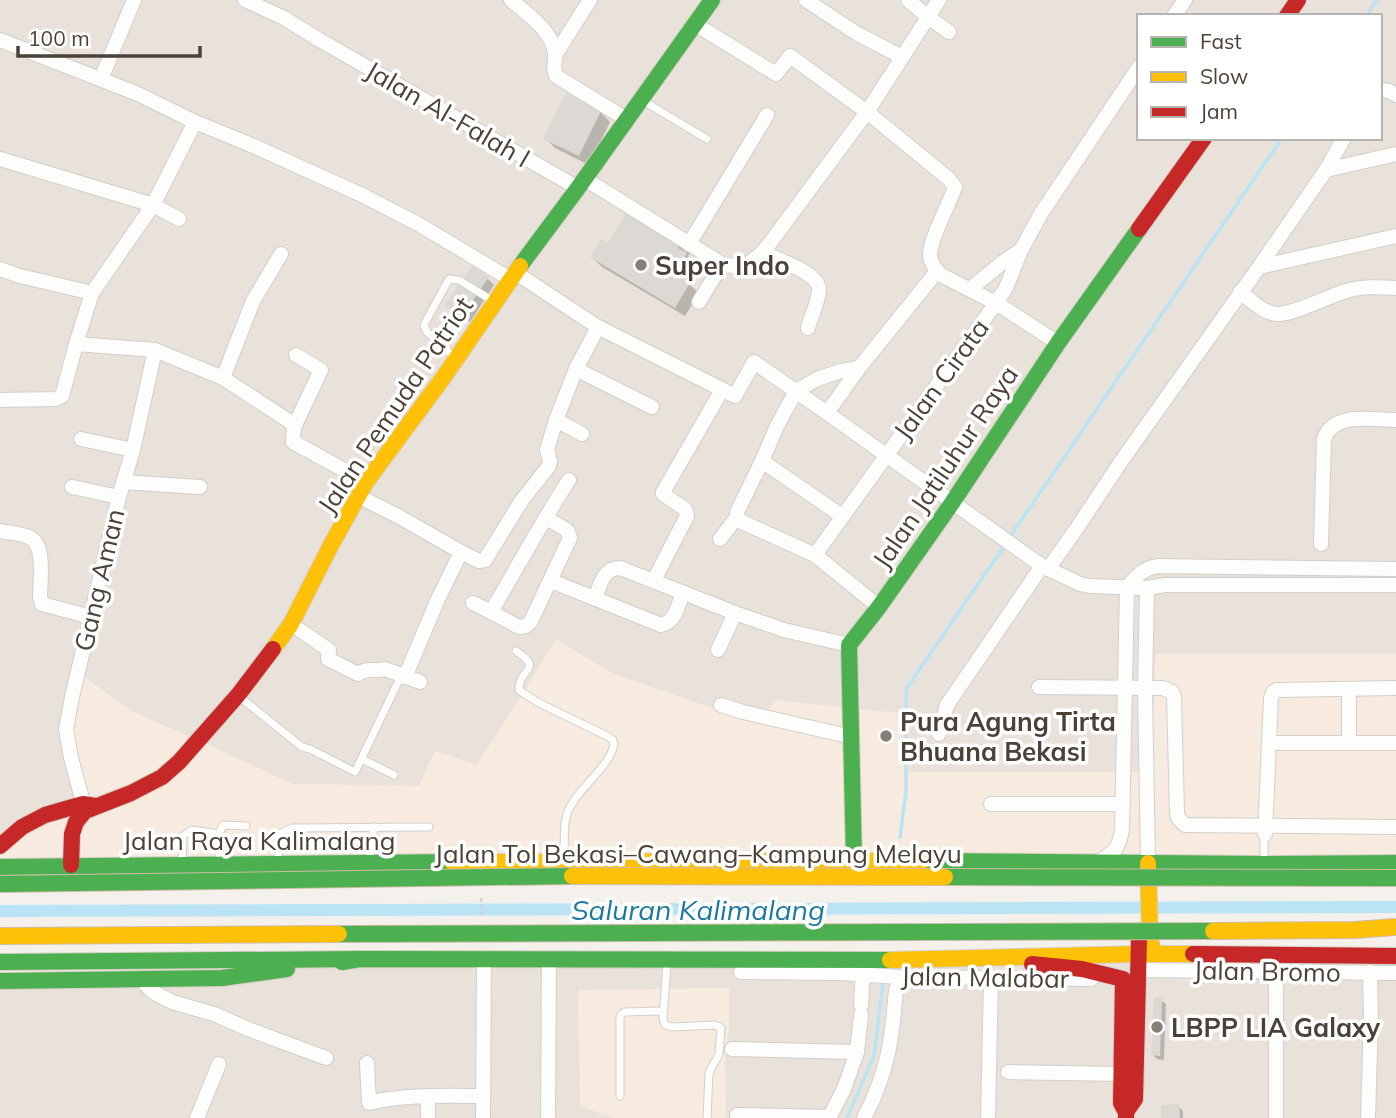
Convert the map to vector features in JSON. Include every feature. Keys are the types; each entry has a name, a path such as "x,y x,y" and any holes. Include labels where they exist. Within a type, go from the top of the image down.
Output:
{"main road":[{"name":"Jalan Pemuda Patriot","path":"0,846 22,827 45,816 88,807 131,793 162,777 179,762 238,695 291,624 362,489 712,0"},
{"name":"Jalan Jatiluhur Raya","path":"849,645 952,503 1058,343 1203,140"},
{"path":"849,645 853,861"},
{"path":"71,865 72,834 76,822 88,807"},
{"name":"Jalan Raya Kalimalang","path":"0,867 564,861 1396,863"},
{"path":"1126,1115 1135,1099 1144,959 1150,940 1144,927 1144,863"},
{"name":"Jalan Tol Bekasi–Cawang–Kampung Melayu","path":"0,884 599,876 1396,878"},
{"path":"0,936 1354,930 1396,927"},
{"path":"0,962 484,958 863,967 971,958 1396,956"},
{"path":"971,958 998,972 1082,970 1123,979 1120,1074 1121,1103 1126,1115"},
{"path":"0,981 222,978 360,959"}],"street":[{"path":"101,79 134,0"},
{"path":"510,0 544,30 550,38 555,55"},
{"path":"590,0 555,55 553,68 556,76 626,119"},
{"path":"806,0 856,33 902,57"},
{"path":"908,0 949,32"},
{"path":"699,302 722,264 739,267 763,253 867,112 939,0"},
{"name":"Jalan Al-Falah I","path":"255,2 317,40 722,264"},
{"path":"695,24 776,74 790,56 867,112 949,179 955,187 931,247 931,259 937,271 996,303 1058,343"},
{"path":"0,40 163,105 195,122 362,195 513,276 598,327 735,396 754,362 1045,568 1080,584 1147,588 1165,584 1396,586"},
{"name":"Jalan Cirata","path":"815,555 996,303 1011,278 1021,250 1042,212 1137,70"},
{"path":"689,244 767,115"},
{"path":"0,400 56,399 62,396 92,293 153,205 195,122"},
{"path":"939,734 947,705 1045,568 1077,528 1326,170 1343,140"},
{"path":"1326,170 1396,154"},
{"path":"0,159 153,205 179,219"},
{"path":"1259,267 1396,236"},
{"path":"970,289 1021,250"},
{"path":"763,253 808,274 818,282 819,290 808,328"},
{"path":"223,378 253,301 281,254"},
{"path":"0,269 92,293"},
{"path":"827,413 859,368 937,271"},
{"path":"1240,292 1264,309 1278,314 1348,290 1396,288"},
{"path":"296,355 321,370 295,425 293,442 396,515 479,561 485,559 522,500 549,466 547,450 556,420 576,369 598,327"},
{"path":"76,344 155,351 223,378 295,425"},
{"name":"Gang Aman","path":"88,807 71,758 66,729 155,351"},
{"path":"720,539 737,517 777,426 796,391 817,379 859,368"},
{"path":"576,369 652,407"},
{"path":"654,580 687,516 685,509 663,494 664,489 718,397"},
{"path":"1321,544 1326,431 1345,419 1396,420"},
{"path":"556,420 582,434"},
{"path":"81,439 133,450"},
{"path":"762,461 842,516"},
{"path":"491,612 569,480"},
{"path":"123,482 200,487"},
{"path":"72,486 119,497"},
{"path":"737,517 815,555 879,607"},
{"path":"473,603 519,626 526,626 537,609 570,535 567,530 546,518"},
{"path":"0,531 29,537 37,543 40,551 40,597 43,604 91,617"},
{"path":"403,676 460,552"},
{"path":"1096,864 1114,852 1120,844 1127,587 1138,575 1150,567 1174,566 1396,569"},
{"path":"595,599 605,575 613,568 620,568 735,613 802,635 849,645"},
{"path":"1319,569 1319,585"},
{"path":"551,580 661,625 674,618 683,592"},
{"path":"1144,863 1147,588"},
{"path":"718,650 735,613"},
{"path":"291,624 330,650 328,659 358,674 367,669 385,669 420,682"},
{"path":"1039,687 1163,688 1172,692 1177,813 1181,823 1190,826 1265,830 1396,827"},
{"path":"1265,830 1273,692 1396,688"},
{"path":"1349,689 1349,743"},
{"path":"721,705 852,737"},
{"path":"1270,743 1396,743"},
{"path":"991,804 1123,804"},
{"path":"483,1118 484,958"},
{"name":"Jalan Bromo","path":"1144,959 1276,970 1396,973"},
{"path":"548,1118 549,960"},
{"path":"737,1115 829,1117 844,1088 857,1052 863,967"},
{"name":"Jalan Malabar","path":"741,972 863,967 899,977 998,972"},
{"path":"1276,970 1276,1118"},
{"path":"988,1118 998,972"},
{"path":"1368,1118 1370,972"},
{"path":"144,979 153,992 172,1002 214,1014 326,1058"},
{"path":"864,1118 886,1064 892,1035 896,989"},
{"path":"732,1049 857,1052"},
{"path":"367,1063 369,1118"},
{"path":"197,1118 219,1064"},
{"path":"1008,1072 1120,1074"},
{"path":"369,1103 428,1096 483,1096"},
{"path":"428,1096 428,1118"}],"lane":[{"path":"640,99 707,139"},
{"path":"456,359 424,326 449,279 459,280 494,302"},
{"path":"516,651 527,658 530,665 519,684 519,690 537,702 607,736 614,744 611,754 571,806 566,817 564,861"},
{"path":"238,695 302,747 355,772 403,676"},
{"path":"362,759 394,775"},
{"path":"219,863 219,834 223,825 246,826"},
{"path":"368,864 374,827"},
{"path":"277,863 282,833 292,828 429,827"},
{"path":"182,864 183,836 192,830 219,834"},
{"path":"1264,864 1265,830"},
{"path":"667,964 663,1022 668,1026 715,1025 721,1028 719,1054 709,1073 707,1118"},
{"path":"620,1096 620,1016 624,1012 663,1011"}],"path":[{"path":"482,899 482,924"}],"shaded area":[{"path":"0,0 1396,0 1396,654 1156,654 1151,772 905,772 899,713 760,725 611,673 557,640 477,765 435,751 419,786 292,784 133,712 78,673 83,804 0,846"},
{"path":"556,640 611,673 760,725 774,700 899,713 906,772 1151,772 1156,654 1396,654 1396,863 0,867 3,843 83,804 71,758 78,673 133,712 292,784 419,786 435,751 477,765"},
{"path":"1396,956 1396,1118 0,1118 0,982 323,963"},
{"path":"729,988 725,1060 726,1118 613,1118 580,1106 578,990"}],"building":[{"path":"566,93 601,111 579,156 543,139"},
{"name":"Super Indo","path":"628,210 681,242 678,248 687,253 675,273 690,283 675,308 590,257 601,239 608,243"},
{"path":"472,266 489,277 462,316 445,305"},
{"name":"LBPP LIA Galaxy","path":"1154,997 1162,998 1160,1056 1151,1055"},
{"path":"1179,1104 1180,1118 1161,1118 1161,1105"}],"waterway":[{"path":"1367,14 1377,0"},
{"path":"1009,538 1281,140"},
{"path":"900,837 906,792 906,689 1005,545"},
{"name":"Saluran Kalimalang","path":"0,911 1396,907"},
{"path":"847,1118 874,1056 883,983"}],"traffic: fast":[{"path":"520,266 712,0"},
{"path":"854,861 849,645 952,503 1058,343 1139,229"},
{"path":"922,861 1396,863"},
{"path":"0,867 452,862"},
{"path":"0,884 572,876"},
{"path":"945,877 1396,878"},
{"path":"339,934 1213,931"},
{"path":"342,962 360,959 890,960"},
{"path":"0,962 360,959"},
{"path":"0,981 222,978 287,969"}],"traffic: slow":[{"path":"273,649 291,624 366,482 443,378 520,266"},
{"path":"452,862 922,861"},
{"path":"1148,863 1152,947"},
{"path":"572,876 945,877"},
{"path":"1213,931 1396,927"},
{"path":"0,936 339,934"},
{"path":"890,960 1193,954"}],"traffic: jam":[{"path":"1288,14 1298,0"},
{"path":"1139,229 1203,140"},
{"path":"71,865 72,834 76,822 85,811 131,793 162,777 179,762 238,695 273,649"},
{"path":"0,846 22,827 45,815 83,804 95,806"},
{"path":"1126,1112 1135,1099 1139,939"},
{"path":"1193,954 1396,956"},
{"path":"1032,964 1082,969 1123,979 1121,1103 1126,1118"}],"place":[{"name":"Super Indo","path":"641,265"},
{"name":"Pura Agung Tirta Bhuana Bekasi","path":"886,736"},
{"name":"LBPP LIA Galaxy","path":"1157,1027"}]}
